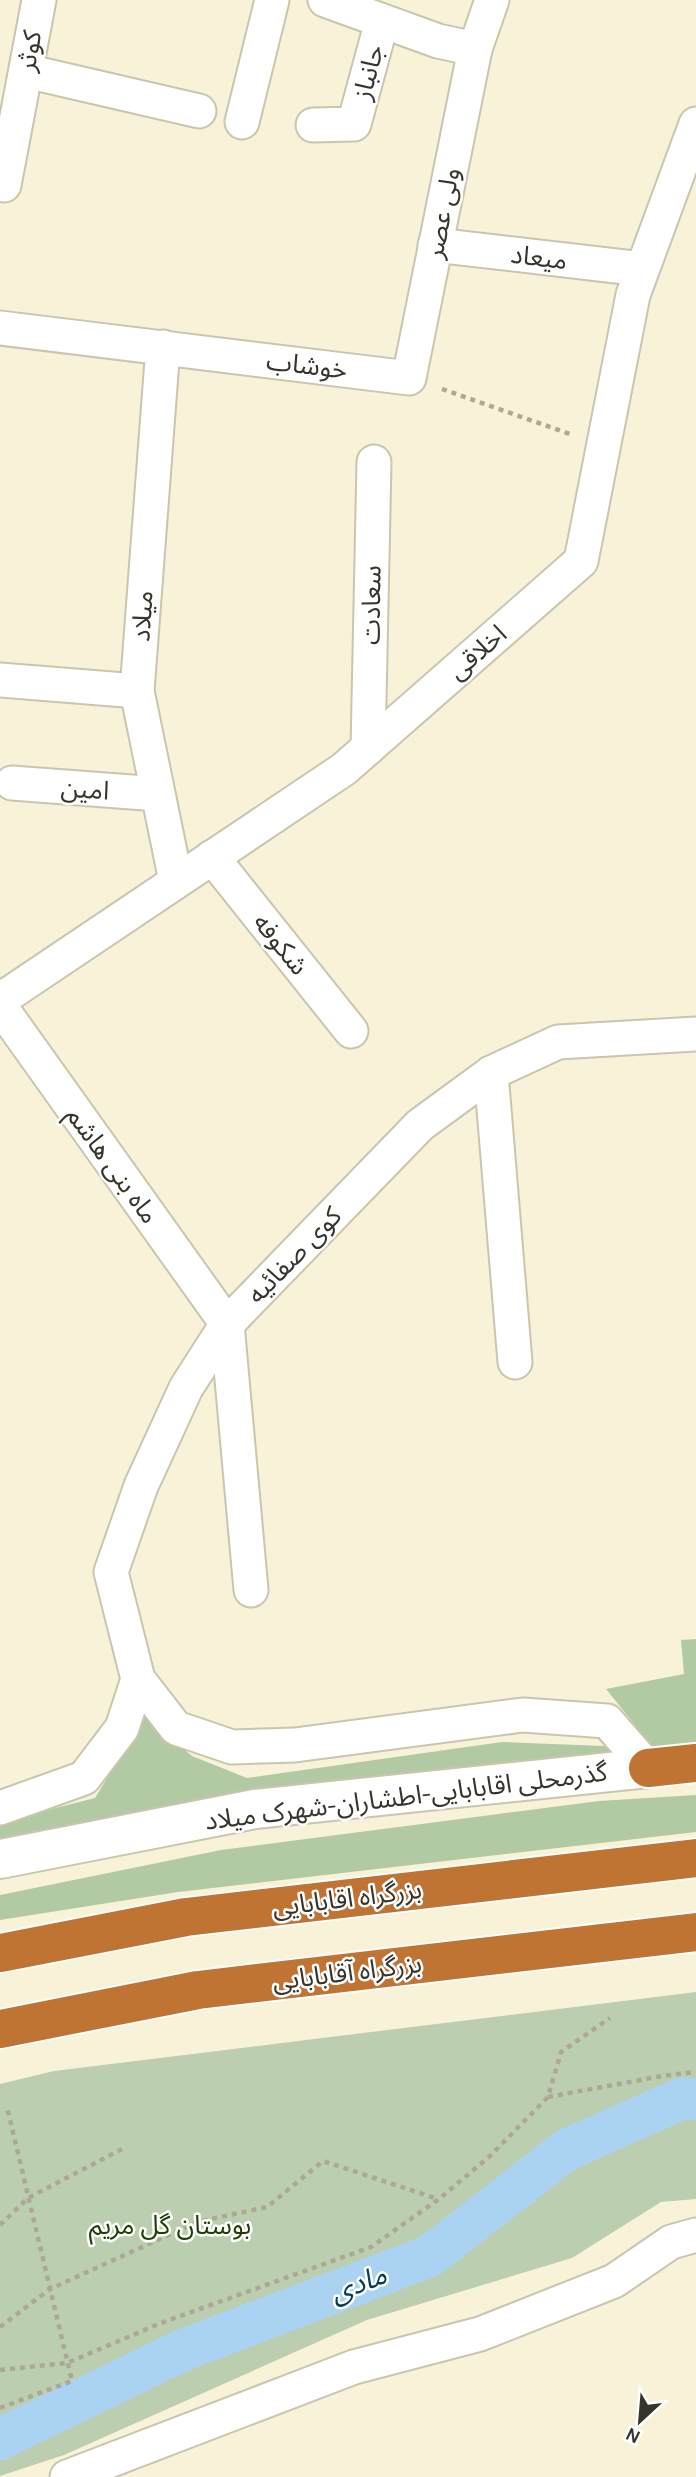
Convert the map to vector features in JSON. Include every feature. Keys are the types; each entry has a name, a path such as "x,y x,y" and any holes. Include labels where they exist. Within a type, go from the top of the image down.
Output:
{"highway":[{"path":"648,1768 696,1763"},
{"name":"بزرگراه اقابابایی","path":"0,1953 186,1917 696,1858"},
{"name":"بزرگراه آقابابایی","path":"0,2029 198,1990 696,1932"}],"main road":[{"name":"گذرمحلی اقابابایی-اطشاران-شهرک میلاد","path":"0,1859 255,1809 648,1768"}],"street":[{"name":"کوثر","path":"4,185 38,0"},
{"path":"242,122 272,0"},
{"path":"325,0 438,41 475,49"},
{"name":"ولی عصر","path":"409,378 475,49 492,0"},
{"name":"جانباز","path":"313,125 354,124 382,21"},
{"path":"26,71 199,110"},
{"name":"اخلاقی","path":"0,1000 344,769 581,561 632,295 696,124"},
{"name":"میعاد","path":"435,245 642,269"},
{"name":"خوشاب","path":"0,328 409,378"},
{"name":"میلاد","path":"163,347 137,691 177,881"},
{"name":"سعادت","path":"368,748 374,462"},
{"path":"0,680 137,691"},
{"name":"امین","path":"12,783 158,794"},
{"name":"شکوفه","path":"212,857 351,1031"},
{"name":"ماه بنی هاشم","path":"0,1006 227,1324"},
{"name":"کوی صفائیه","path":"138,1679 111,1572 141,1486 186,1388 227,1324 420,1125 491,1073 558,1042 696,1034"},
{"path":"491,1073 515,1362"},
{"path":"227,1324 251,1590"},
{"path":"138,1679 176,1728 232,1747 295,1745 523,1715 607,1721 648,1768"},
{"path":"0,1808 84,1778 122,1728 138,1679"},
{"path":"86,2473 354,2367 480,2334 614,2281 671,2242 696,2235"}],"path":[{"path":"409,378 603,446"},
{"path":"0,2370 67,2363 161,2323 371,2247 439,2199 490,2156 548,2097 561,2052 610,2018"},
{"path":"548,2097 696,2072"},
{"path":"0,2408 72,2381 7,2107"},
{"path":"0,2225 28,2198 122,2149"},
{"path":"0,2327 50,2289 197,2222 267,2207 323,2161 439,2199"}],"green space":[{"path":"696,1639 696,1750 656,1751 606,1689 684,1674 681,1640"},
{"path":"145,1716 192,1756 247,1778 502,1742 604,1746 622,1758 0,1849 0,1822 95,1798"},
{"path":"696,1795 696,1832 178,1892 0,1920 0,1895 221,1850 599,1801"},
{"name":"بوستان گل مریم","path":"696,1992 696,2199 661,2202 572,2258 367,2320 64,2455 0,2476 0,2084 54,2071"}],"waterway":[{"name":"مادی","path":"0,2439 183,2350 430,2256 566,2150 683,2098 696,2099"}]}
